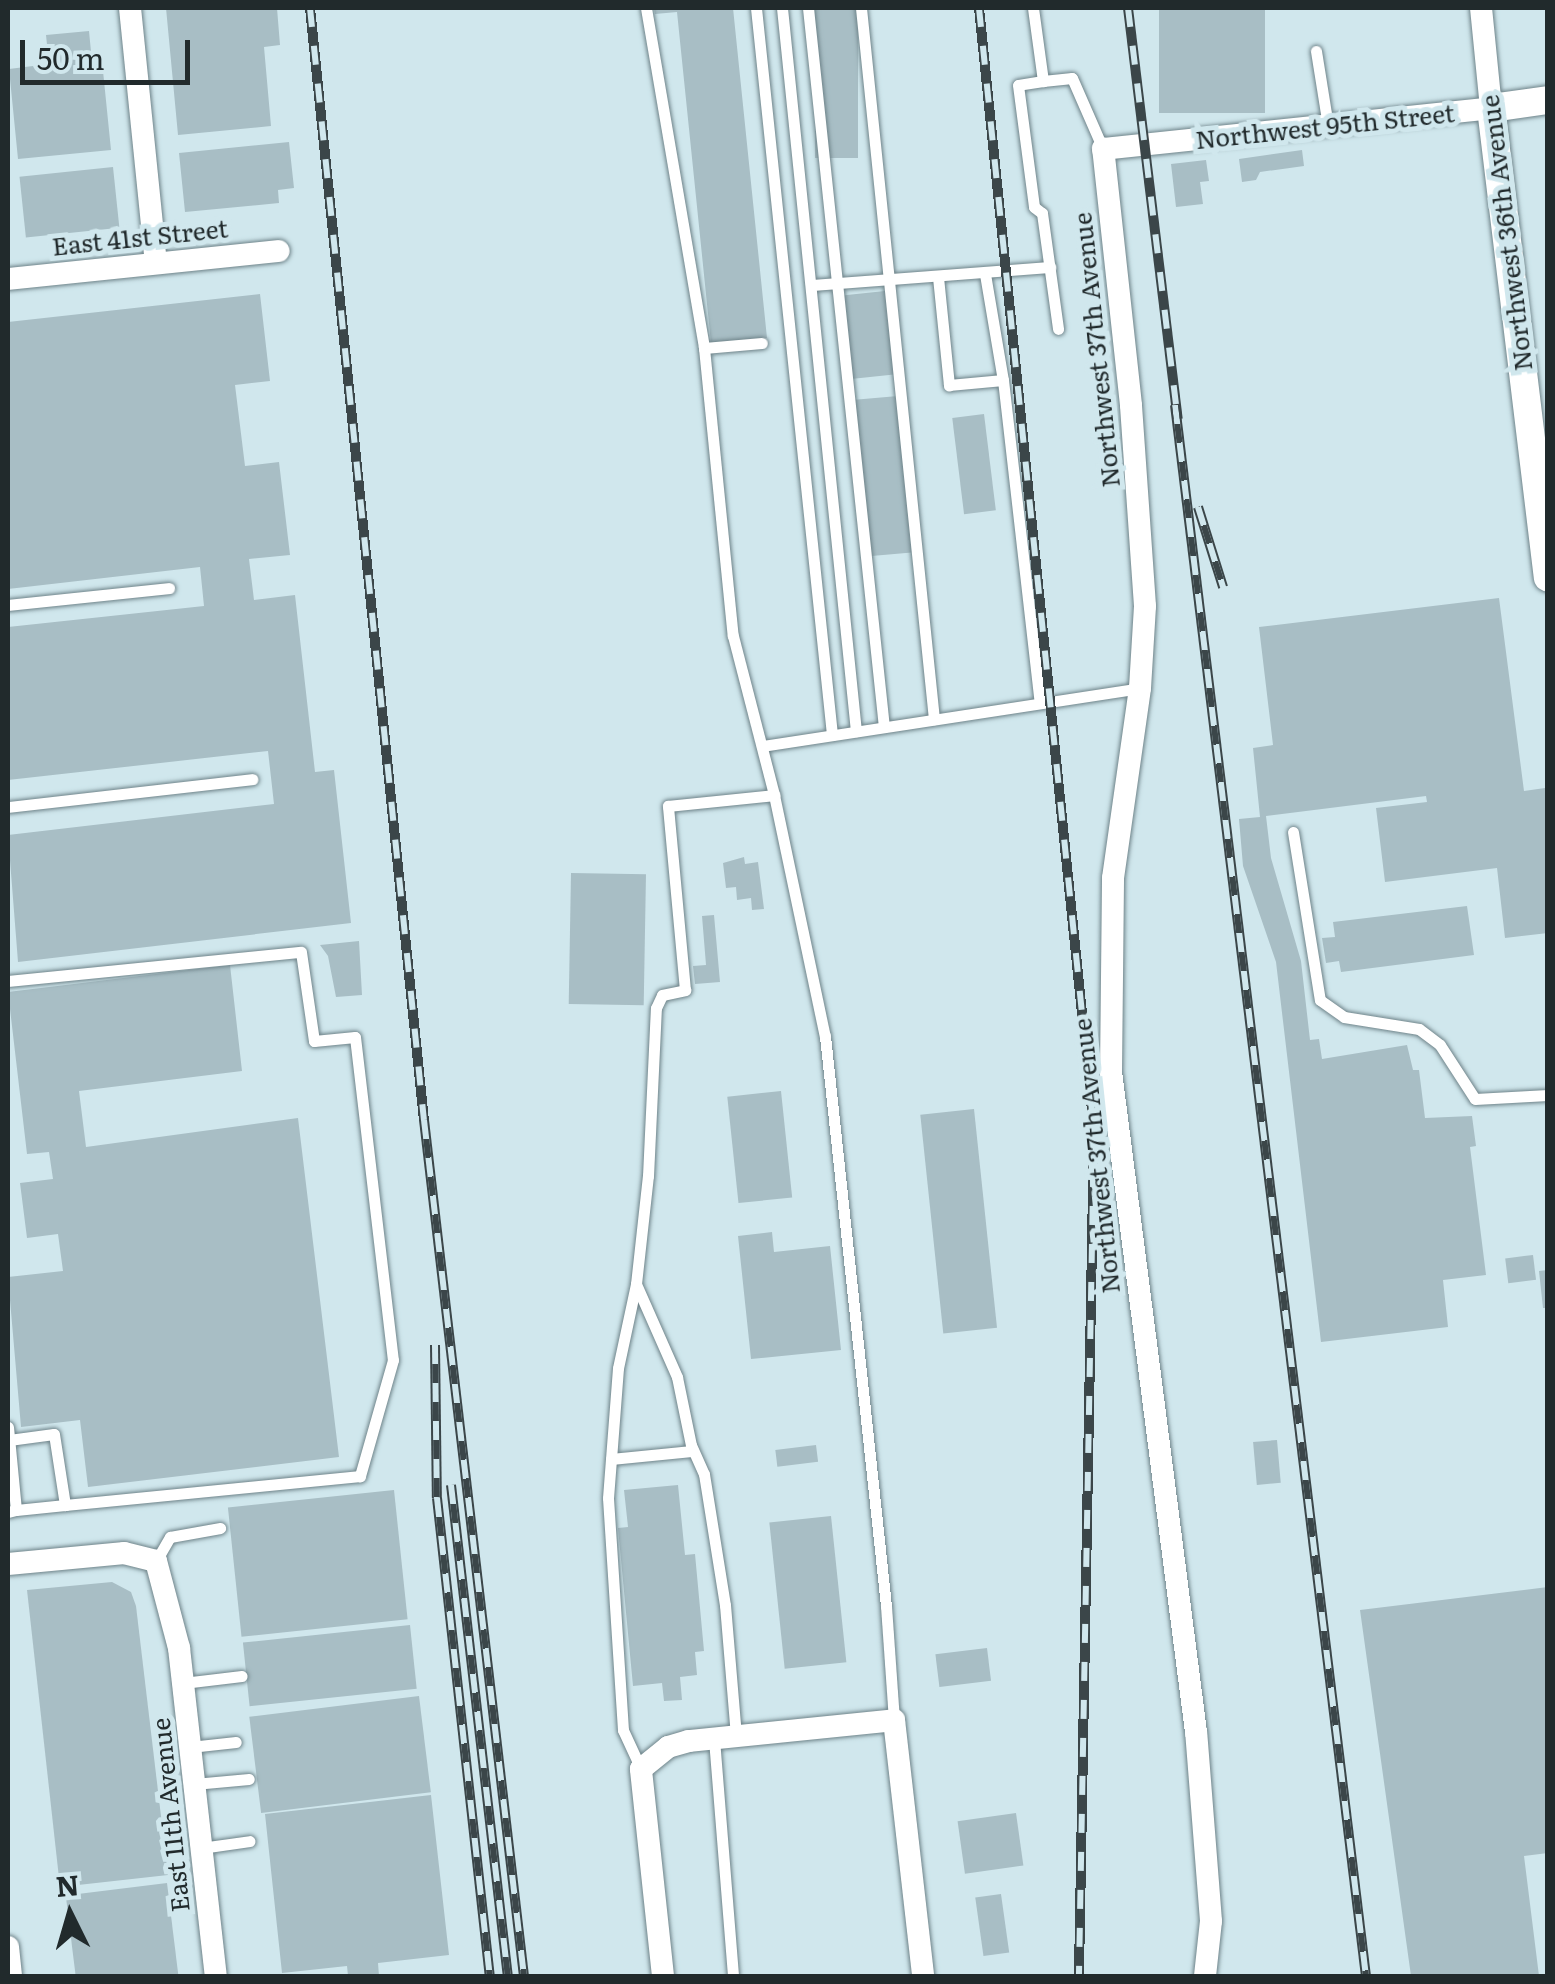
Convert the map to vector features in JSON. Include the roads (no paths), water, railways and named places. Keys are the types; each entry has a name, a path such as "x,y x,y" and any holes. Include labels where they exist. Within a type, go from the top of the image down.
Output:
{"street":[{"path":"130,8 156,262"},
{"name":"Northwest 36th Avenue","path":"1481,8 1548,578"},
{"name":"Northwest 95th Street","path":"1103,149 1548,100"},
{"name":"Northwest 37th Avenue","path":"1103,149 1138,497 1145,606 1140,688 1116,842 1109,1041 1121,1168 1196,1732 1212,1921 1205,1976"},
{"name":"East 41st Street","path":"8,279 279,250"},
{"path":"8,1564 124,1553 156,1562"},
{"name":"East 11th Avenue","path":"156,1562 179,1648 216,1976"},
{"path":"663,1976 640,1769 668,1747 894,1720 923,1976"},
{"path":"8,1946 11,1976"}],"lane":[{"path":"646,8 704,348 732,636 774,795 827,1052 886,1606 894,1720"},
{"path":"756,8 832,735"},
{"path":"782,8 856,732"},
{"path":"808,8 884,727"},
{"path":"860,8 934,719"},
{"path":"1033,8 1043,80"},
{"path":"1316,51 1328,126"},
{"path":"1058,329 1042,214 1034,207 1018,86 1072,78 1103,149"},
{"path":"811,284 1050,267"},
{"path":"985,274 1003,380 1040,703"},
{"path":"938,277 949,385 1003,380"},
{"path":"704,348 762,343"},
{"path":"8,605 169,588"},
{"path":"762,746 1140,688"},
{"path":"8,806 252,779"},
{"path":"640,1769 624,1730 608,1544 618,1368 636,1284 649,1157 656,1008 662,995 685,990 668,806 774,795"},
{"path":"1293,832 1320,1000 1344,1017 1420,1030 1440,1046 1476,1100 1548,1095"},
{"path":"8,981 301,952 314,1041 354,1037 392,1360 360,1476 12,1511 8,1427"},
{"path":"636,1284 682,1391 692,1450 706,1485 721,1578 733,1976"},
{"path":"9,1440 54,1434 65,1505"},
{"path":"612,1459 692,1450"},
{"path":"156,1562 170,1537 220,1528"},
{"path":"183,1683 242,1676"},
{"path":"190,1748 236,1742"},
{"path":"194,1784 250,1779"},
{"path":"201,1848 250,1841"}],"railway":[{"path":"310,8 424,1120 524,1976"},
{"path":"979,8 1094,1130 1079,1976"},
{"path":"1128,8 1178,419"},
{"path":"1175,405 1366,1976"},
{"path":"1198,507 1223,587"},
{"path":"435,1345 437,1498 490,1976"},
{"path":"451,1485 508,1976"}]}
